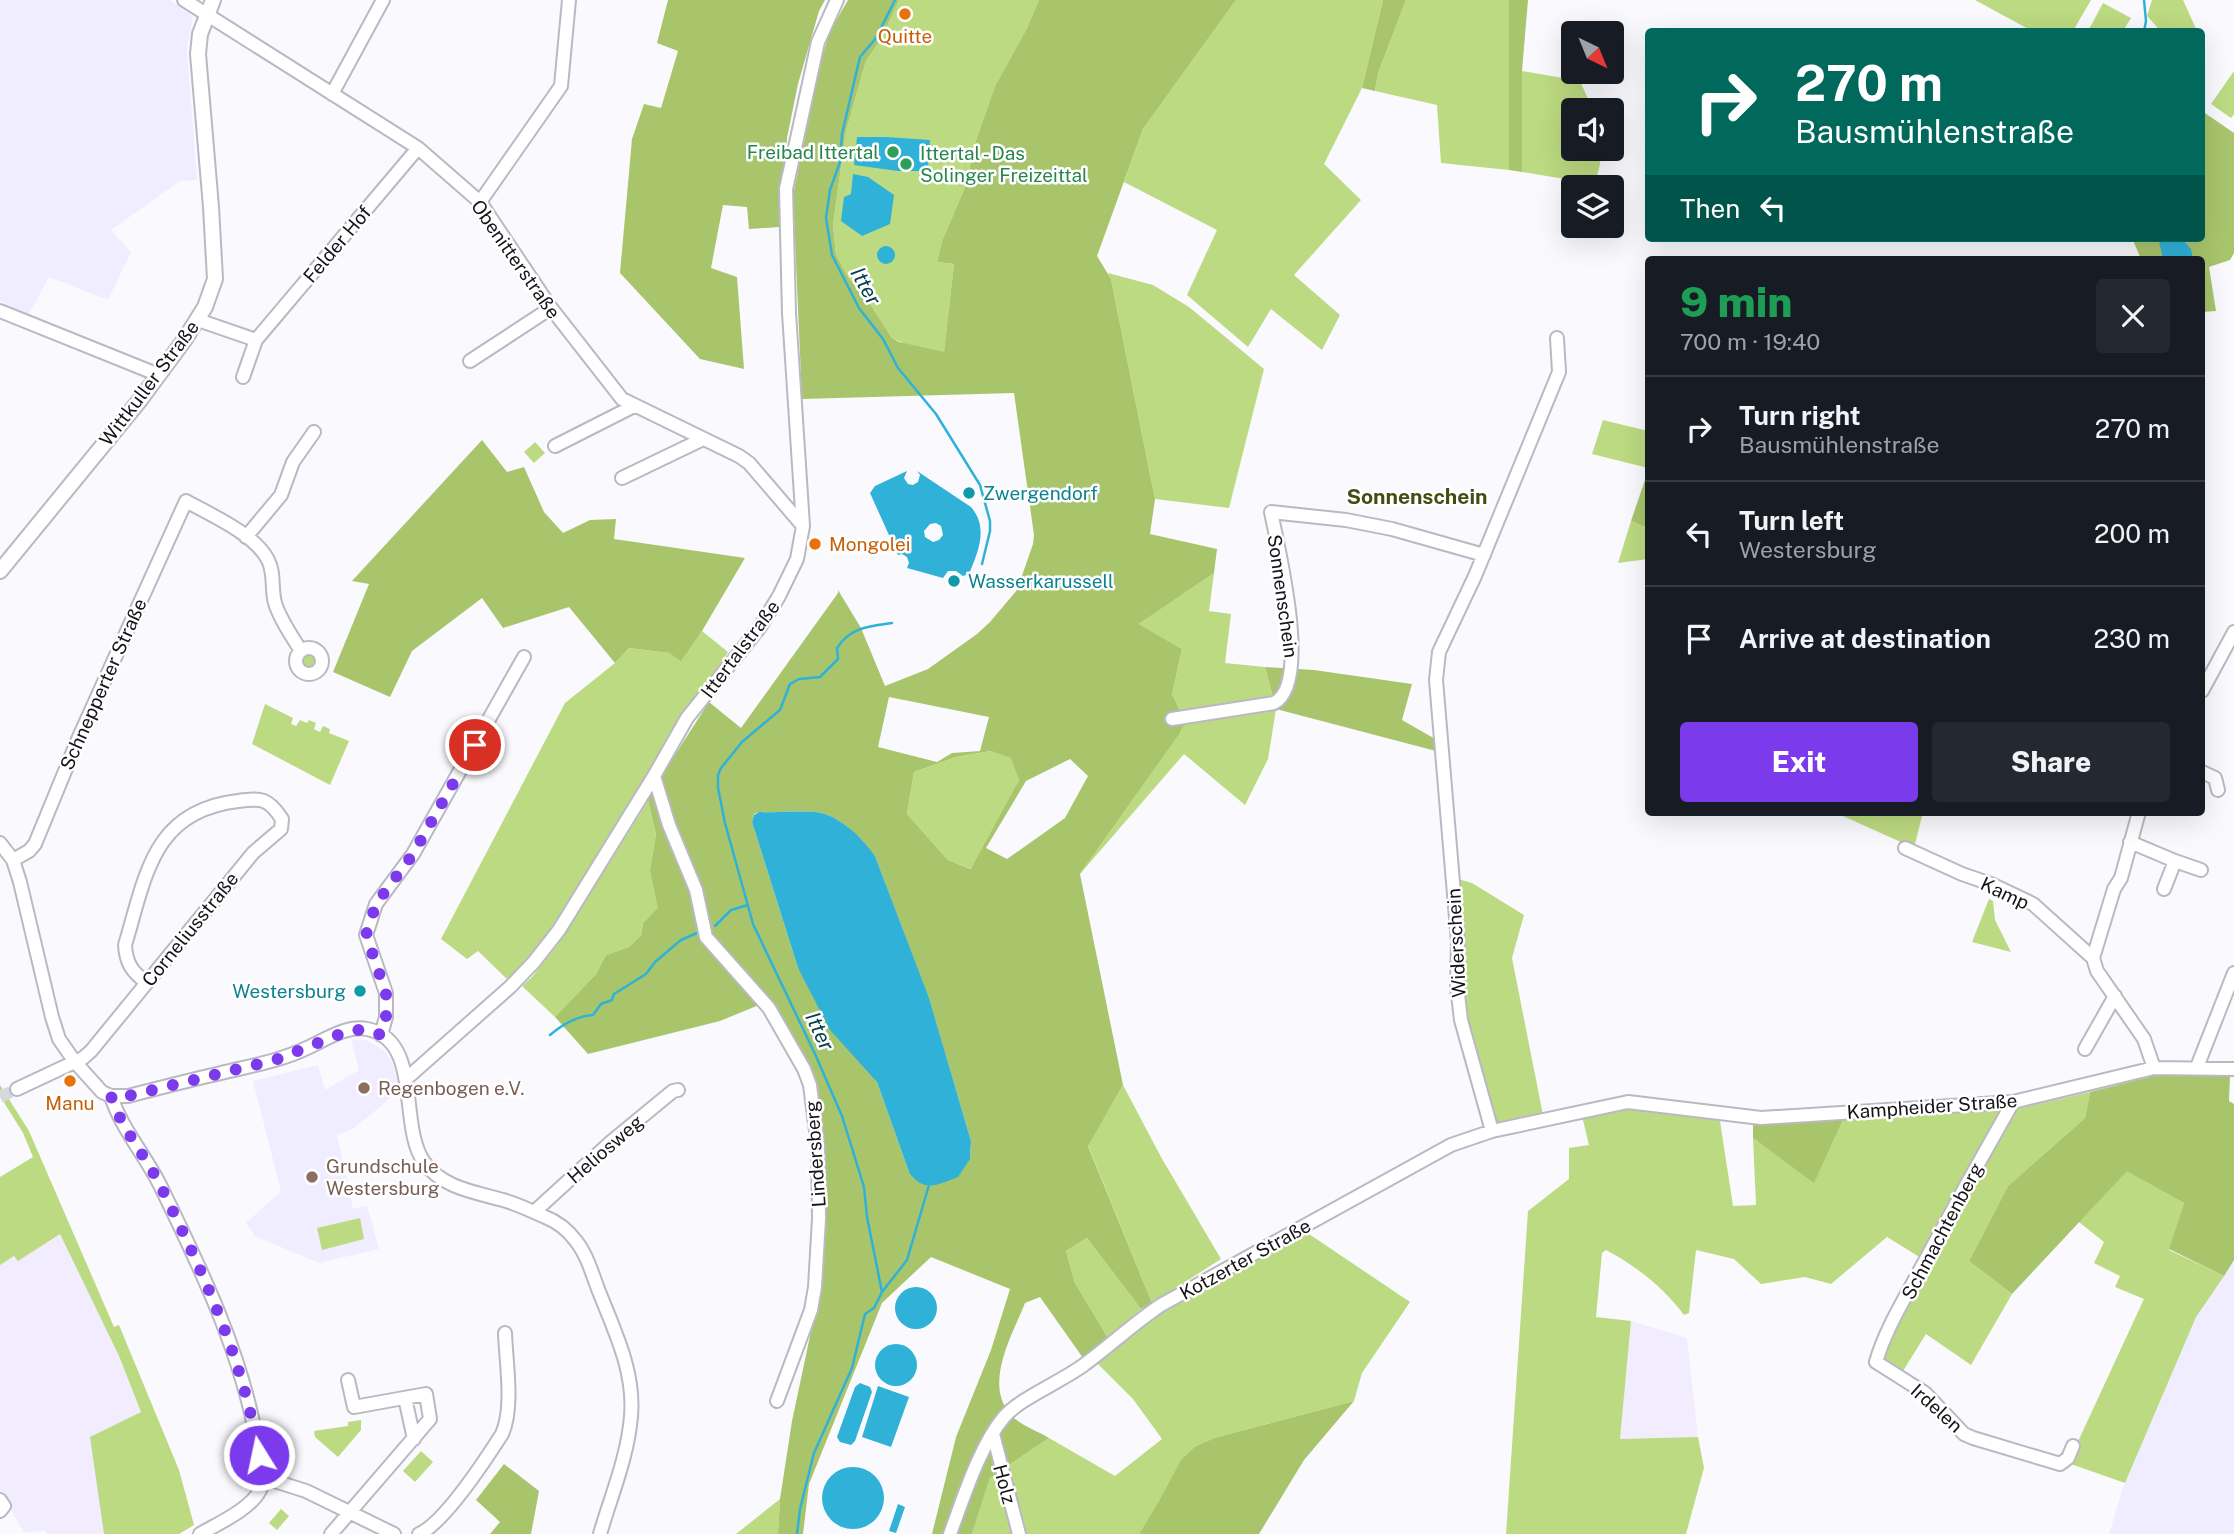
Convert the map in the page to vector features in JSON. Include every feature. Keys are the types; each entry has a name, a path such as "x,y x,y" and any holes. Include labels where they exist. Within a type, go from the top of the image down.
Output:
{"main road":[{"name":"Wittkuller Straße","path":"0,571 159,375 198,320 215,279 212,207 198,54 200,34 213,0"}],"street":[{"name":"Obenitterstraße","path":"184,0 418,148 480,202 551,308 622,399 749,463 803,526"},
{"path":"332,94 383,0"},
{"path":"480,202 561,86 569,0"},
{"name":"Ittertalstraße","path":"406,1079 510,987 559,930 687,719 760,627 797,559 803,526 789,313 786,189 818,42 837,0"},
{"name":"Felder Hof","path":"243,377 256,340 418,148"},
{"path":"470,361 551,308"},
{"path":"0,311 159,375"},
{"path":"198,320 256,340"},
{"path":"1484,555 1559,372 1557,338"},
{"path":"555,446 634,406"},
{"path":"301,651 281,618 275,602 268,561 246,537 281,495 293,462 314,432"},
{"path":"622,478 703,439"},
{"name":"Schnepperter Straße","path":"13,860 29,852 35,844 79,737 186,501 246,537"},
{"name":"Sonnenschein","path":"1172,719 1274,703 1284,695 1293,668 1291,626 1271,512 1346,520 1392,529 1484,555"},
{"name":"Widerschein","path":"1484,555 1439,652 1436,680 1458,942 1457,986 1461,1020 1492,1130"},
{"path":"2205,685 2234,632"},
{"path":"381,1035 386,1017 386,993 366,935 376,904 413,854 524,657"},
{"path":"2205,773 2215,778 2218,790"},
{"name":"Lindersberg","path":"654,776 669,825 696,890 706,937 769,1009 804,1069 810,1085 818,1147 819,1207 815,1287 811,1310 777,1401"},
{"name":"Corneliusstraße","path":"17,1089 75,1062 91,1051 253,853 281,829 282,820 274,807 260,798 226,802 201,809 182,820 161,842 151,861 125,945 126,958 131,969 146,982"},
{"path":"2093,958 2114,889 2121,878 2138,816"},
{"path":"2130,842 2201,870"},
{"path":"0,843 13,860 55,1029 75,1062 97,1087 111,1096 128,1096 275,1060 350,1030 369,1030 381,1035 396,1050 406,1079 413,1139 418,1152 431,1170 450,1184 534,1212 557,1223 576,1240 582,1249 629,1373 632,1415 628,1442 600,1534"},
{"name":"Kamp","path":"1905,848 2033,904 2093,958 2097,971 2144,1039 2154,1068"},
{"path":"2164,889 2175,861"},
{"path":"2197,1067 2234,973"},
{"path":"2085,1049 2115,996"},
{"name":"Kampheider Straße","path":"1628,1101 1761,1118 2013,1101 2154,1068 2234,1069"},
{"name":"Heliosweg","path":"534,1212 657,1104 678,1090"},
{"path":"111,1096 118,1115 159,1183 213,1300 247,1393 262,1477 260,1490 252,1501 200,1534"},
{"name":"Kotzerter Straße","path":"950,1534 981,1456 1008,1413 1084,1365 1137,1321 1161,1305 1451,1145 1492,1130 1628,1101"},
{"name":"Schmachtenberg","path":"1876,1362 1880,1347 1955,1203 2013,1101"},
{"path":"419,1534 429,1529 444,1514 507,1424 505,1333"},
{"name":"Irdelen","path":"1876,1362 1925,1393 1964,1434 1973,1438 2060,1464 2067,1458 2073,1446"},
{"path":"331,1534 430,1419 426,1394 354,1407 348,1380"},
{"path":"405,1398 414,1440"},
{"name":"Holz","path":"993,1434 1018,1534"},
{"path":"262,1477 306,1491 394,1534"},
{"path":"0,1500 4,1506 0,1511"}],"shaded area":[{"path":"0,0 170,0 193,17 187,49 197,180 180,181 111,230 131,252 108,300 49,277 29,314 0,301"},
{"name":"Grundschule Westersburg","path":"351,1039 366,1040 383,1050 391,1059 399,1090 351,1130 337,1135 353,1209 367,1206 379,1249 319,1263 255,1236 246,1223 281,1191 253,1081 318,1065 325,1090 359,1070"},
{"path":"0,1177 60,1234 119,1356 141,1412 179,1534 24,1532 0,1491"},
{"path":"2234,1260 2234,1534 2109,1534 2123,1488 2196,1316"},
{"path":"1631,1321 1687,1338 1698,1437 1620,1439"}],"green space":[{"path":"668,0 825,0 819,11 798,84 787,138 779,227 749,229 747,207 723,205 711,268 737,277 744,369 700,359 620,273 632,139 644,104 661,108 678,51 657,43"},
{"path":"848,0 899,0 881,39 866,61 846,131 833,225 836,255 850,281 854,279 892,338 944,352 954,264 937,262 942,241 966,185 975,143 995,86 1039,0 1236,0 1143,129 1097,256 1111,279 1155,499 1150,534 1217,549 1214,573 1139,624 1182,649 1172,695 1185,722 1178,736 1080,874 1123,1085 1088,1146 1152,1303 1141,1309 1087,1238 1066,1251 1075,1283 1108,1338 1083,1358 1040,1297 1025,1303 1007,1345 1000,1375 1000,1389 1003,1403 1015,1419 1049,1438 990,1478 972,1534 932,1534 956,1437 991,1350 1010,1289 931,1257 882,1303 809,1484 803,1534 778,1534 780,1499 792,1421 817,1303 820,1115 817,1097 794,1041 759,1005 720,1021 588,1054 555,1017 596,974 606,955 629,947 641,935 643,923 658,908 650,870 656,834 648,801 709,702 741,728 838,590 861,628 885,686 928,669 977,634 1017,590 1033,544 1034,535 1014,393 802,399 793,195 819,67 830,31","holes":["889,697 989,717 980,751 952,753 937,762 878,747","991,751 1011,758 1019,780 971,869 948,860 907,814 914,772 956,757","1070,759 1088,776 1065,818 1007,859 986,848 1026,781","803,811 825,814 840,821 875,856 929,999 971,1141 970,1159 909,1172 877,1082 798,968 752,822 754,814"]},
{"name":"Ittertal - Das Solinger Freizeittal","path":"899,0 1039,0 995,86 975,143 966,185 942,241 937,262 954,264 944,353 907,345 892,338 854,279 850,282 836,255 833,225 846,131 866,61 881,39"},
{"path":"1236,0 1383,0 1362,88 1324,164 1361,200 1294,275 1340,315 1322,350 1271,309 1248,347 1187,295 1217,230 1124,182 1143,129"},
{"path":"1383,0 1406,0 1378,73 1375,91 1362,88"},
{"path":"1406,0 1509,0 1509,170 1441,163 1437,105 1375,91 1378,73"},
{"path":"1509,0 1528,0 1522,71 1522,172 1509,170"},
{"path":"1975,0 2091,0 2075,28 2026,28"},
{"path":"2152,0 2183,0 2196,28 2157,28 2147,16"},
{"path":"2103,3 2131,18 2125,28 2090,28"},
{"path":"1522,71 1561,78 1561,84 1581,84 1588,98 1561,98 1561,161 1600,161 1597,175 1561,175 1561,178 1522,172"},
{"path":"2234,71 2234,114 2231,118 2211,104"},
{"path":"2205,113 2234,133 2234,253 2230,260 2209,267 2216,311 2205,312 2205,256 2140,256 2134,242 2205,242"},
{"path":"1108,273 1153,285 1189,307 1264,369 1229,508 1155,499"},
{"path":"1603,420 1645,430 1645,467 1592,454"},
{"path":"482,440 507,472 524,467 544,512 563,533 590,520 616,519 614,539 745,558 681,661 669,653 629,648 615,663 569,607 503,628 482,598 412,651 390,697 333,672 369,584 352,581"},
{"path":"535,442 545,453 534,463 524,452"},
{"path":"1645,480 1645,527 1631,521"},
{"path":"1631,521 1645,527 1645,559 1618,563"},
{"path":"1214,573 1209,611 1231,614 1225,663 1265,667 1276,709 1268,759 1245,805 1184,754 1080,874 1178,736 1172,695 1182,649 1139,624"},
{"path":"702,631 728,652 546,937 509,981 478,951 467,959 441,939 565,703 615,663 629,648 669,653 681,660"},
{"path":"306,653 312,653 317,661 315,667 306,669 301,664 301,658"},
{"path":"1265,667 1314,670 1412,684 1402,720 1437,740 1436,751 1276,709"},
{"path":"265,704 293,718 291,724 296,726 300,720 307,723 309,720 316,723 314,729 320,732 323,726 330,729 329,733 349,741 330,785 252,744"},
{"path":"992,751 1012,758 1019,780 972,869 948,860 907,814 914,772 956,757"},
{"path":"648,801 656,834 650,870 659,908 643,923 641,935 629,947 606,955 596,974 555,1017 522,986 559,943"},
{"path":"1843,816 1922,816 1914,848"},
{"path":"1458,879 1472,883 1524,915 1512,958 1543,1115 1500,1126 1492,1116 1464,1013 1464,943"},
{"path":"1989,899 1993,901 1995,920 2011,952 1972,942"},
{"path":"2173,1071 2230,1075 2229,1101 2234,1104 2234,1260 2224,1276 2169,1249 2184,1203 2127,1171 2012,1294 1969,1261 2008,1186 2085,1118 2090,1092"},
{"path":"0,1085 29,1131 114,1327 119,1325 179,1470 194,1525 179,1534 104,1534 90,1437 141,1412 119,1356 60,1234 18,1261 14,1256 0,1265 0,1177 33,1157 23,1133 0,1096"},
{"path":"1123,1085 1161,1157 1221,1259 1152,1303 1088,1145"},
{"path":"2090,1092 2085,1118 2008,1186 1969,1261 2012,1294 1971,1365 1926,1334 1903,1371 1884,1363 1884,1354 1960,1204 2017,1109"},
{"path":"1642,1106 1720,1121 1733,1206 1756,1205 1753,1138 1814,1182 1843,1120 2002,1110 1921,1258 1887,1237 1831,1284 1805,1277 1761,1284 1734,1259 1696,1250 1689,1313 1684,1315 1658,1286 1638,1270 1606,1250 1602,1253 1596,1317 1631,1321 1620,1439 1698,1437 1704,1468 1686,1534 1506,1534 1528,1211 1569,1179 1569,1148 1589,1145 1582,1116 1623,1107"},
{"path":"1843,1120 1814,1183 1753,1138 1753,1125"},
{"path":"2127,1170 2184,1203 2169,1250 2224,1276 2196,1317 2125,1483 2068,1463 2144,1299 2115,1287 2120,1276 2094,1263 2104,1242 2079,1222"},
{"path":"360,1218 364,1239 322,1250 317,1228"},
{"path":"1303,1230 1410,1302 1362,1373 1354,1401 1214,1438 1196,1446 1139,1534 972,1534 990,1478 1049,1438 1115,1476 1162,1439 1133,1399 1096,1362 1133,1331"},
{"path":"1087,1238 1141,1309 1108,1338 1075,1283 1066,1251"},
{"path":"1354,1401 1304,1460 1259,1534 1139,1534 1181,1460 1196,1446 1214,1438"},
{"path":"361,1420 361,1430 338,1457 315,1437 314,1431 348,1426 348,1422"},
{"path":"421,1451 433,1462 415,1482 403,1471"},
{"path":"504,1464 539,1491 531,1534 490,1534 500,1522 476,1500"},
{"path":"780,1499 778,1534 736,1534"},
{"path":"281,1509 289,1516 277,1530 269,1523"}],"water":[{"name":"Freibad Ittertal","path":"857,137 930,140 928,171 898,171 854,165"},
{"path":"853,174 868,177 894,195 890,224 862,236 841,221 844,197 851,194"},
{"path":"2159,242 2185,242 2191,249 2192,256 2162,256"},
{"path":"886,246 892,249 895,255 892,261 886,264 880,261 877,255 880,249"},
{"path":"907,471 904,478 908,484 913,485 918,482 920,475 917,471 971,507 980,523 981,532 969,574 963,576 956,571 948,571 943,578 907,568 907,557 898,555 870,493 875,486","holes":["930,524 941,526 943,535 939,540 933,542 925,537 924,531"]},
{"path":"803,811 825,814 853,831 875,856 929,998 971,1141 970,1159 958,1177 931,1185 914,1179 909,1172 877,1082 830,1030 798,968 752,822 754,815 759,812"},
{"path":"916,1287 931,1293 937,1308 931,1323 916,1329 901,1323 895,1308 901,1293"},
{"path":"896,1344 911,1350 917,1365 911,1380 896,1386 881,1380 875,1365 881,1350"},
{"path":"860,1383 870,1387 872,1392 855,1441 851,1445 840,1442 837,1437 855,1387"},
{"path":"878,1386 909,1397 891,1447 862,1437"},
{"path":"853,1467 865,1469 875,1476 882,1486 882,1510 875,1520 865,1527 853,1529 841,1527 831,1520 824,1510 822,1498 824,1486 831,1476 841,1469"},
{"path":"898,1504 905,1507 896,1533 889,1531"}],"waterway":[{"name":"Itter","path":"895,0 876,38 860,57 842,134 840,162 830,190 826,218 832,255 859,308 883,339 898,368 936,414 980,485 990,521 982,564"},
{"path":"2144,0 2145,28"},
{"name":"Itter","path":"797,1534 800,1509 814,1453 852,1368 865,1314 874,1308 882,1292 867,1217 864,1187 842,1116 753,924 725,823 718,775 742,742 780,710 790,684 799,679 820,677 838,659 837,648 842,641 854,632 892,623"},
{"path":"715,926 731,910 748,905"},
{"path":"550,1035 570,1021 593,1015 601,1004 612,1000 614,994 646,974 655,962 681,940 697,933"},
{"path":"882,1292 907,1260 929,1185"}],"tunnel":[{"path":"0,1097 17,1089"}],"place":[{"name":"Quitte","path":"905,14"},
{"name":"Freibad Ittertal","path":"893,152"},
{"name":"Ittertal - Das Solinger Freizeittal","path":"906,164"},
{"name":"Zwergendorf","path":"969,493"},
{"name":"Mongolei","path":"815,544"},
{"name":"Wasserkarussell","path":"954,581"},
{"name":"Westersburg","path":"360,991"},
{"name":"Manu","path":"70,1081"},
{"name":"Regenbogen e.V.","path":"364,1088"},
{"name":"Grundschule Westersburg","path":"312,1177"}],"district":[{"name":"Sonnenschein","path":"1417,496"}],"route":[{"path":"259,1455 247,1393 218,1311 159,1183 118,1115 111,1096 128,1096 275,1060 350,1030 359,1028 381,1035 386,1017 386,993 366,935 376,904 413,854 475,745"}]}
